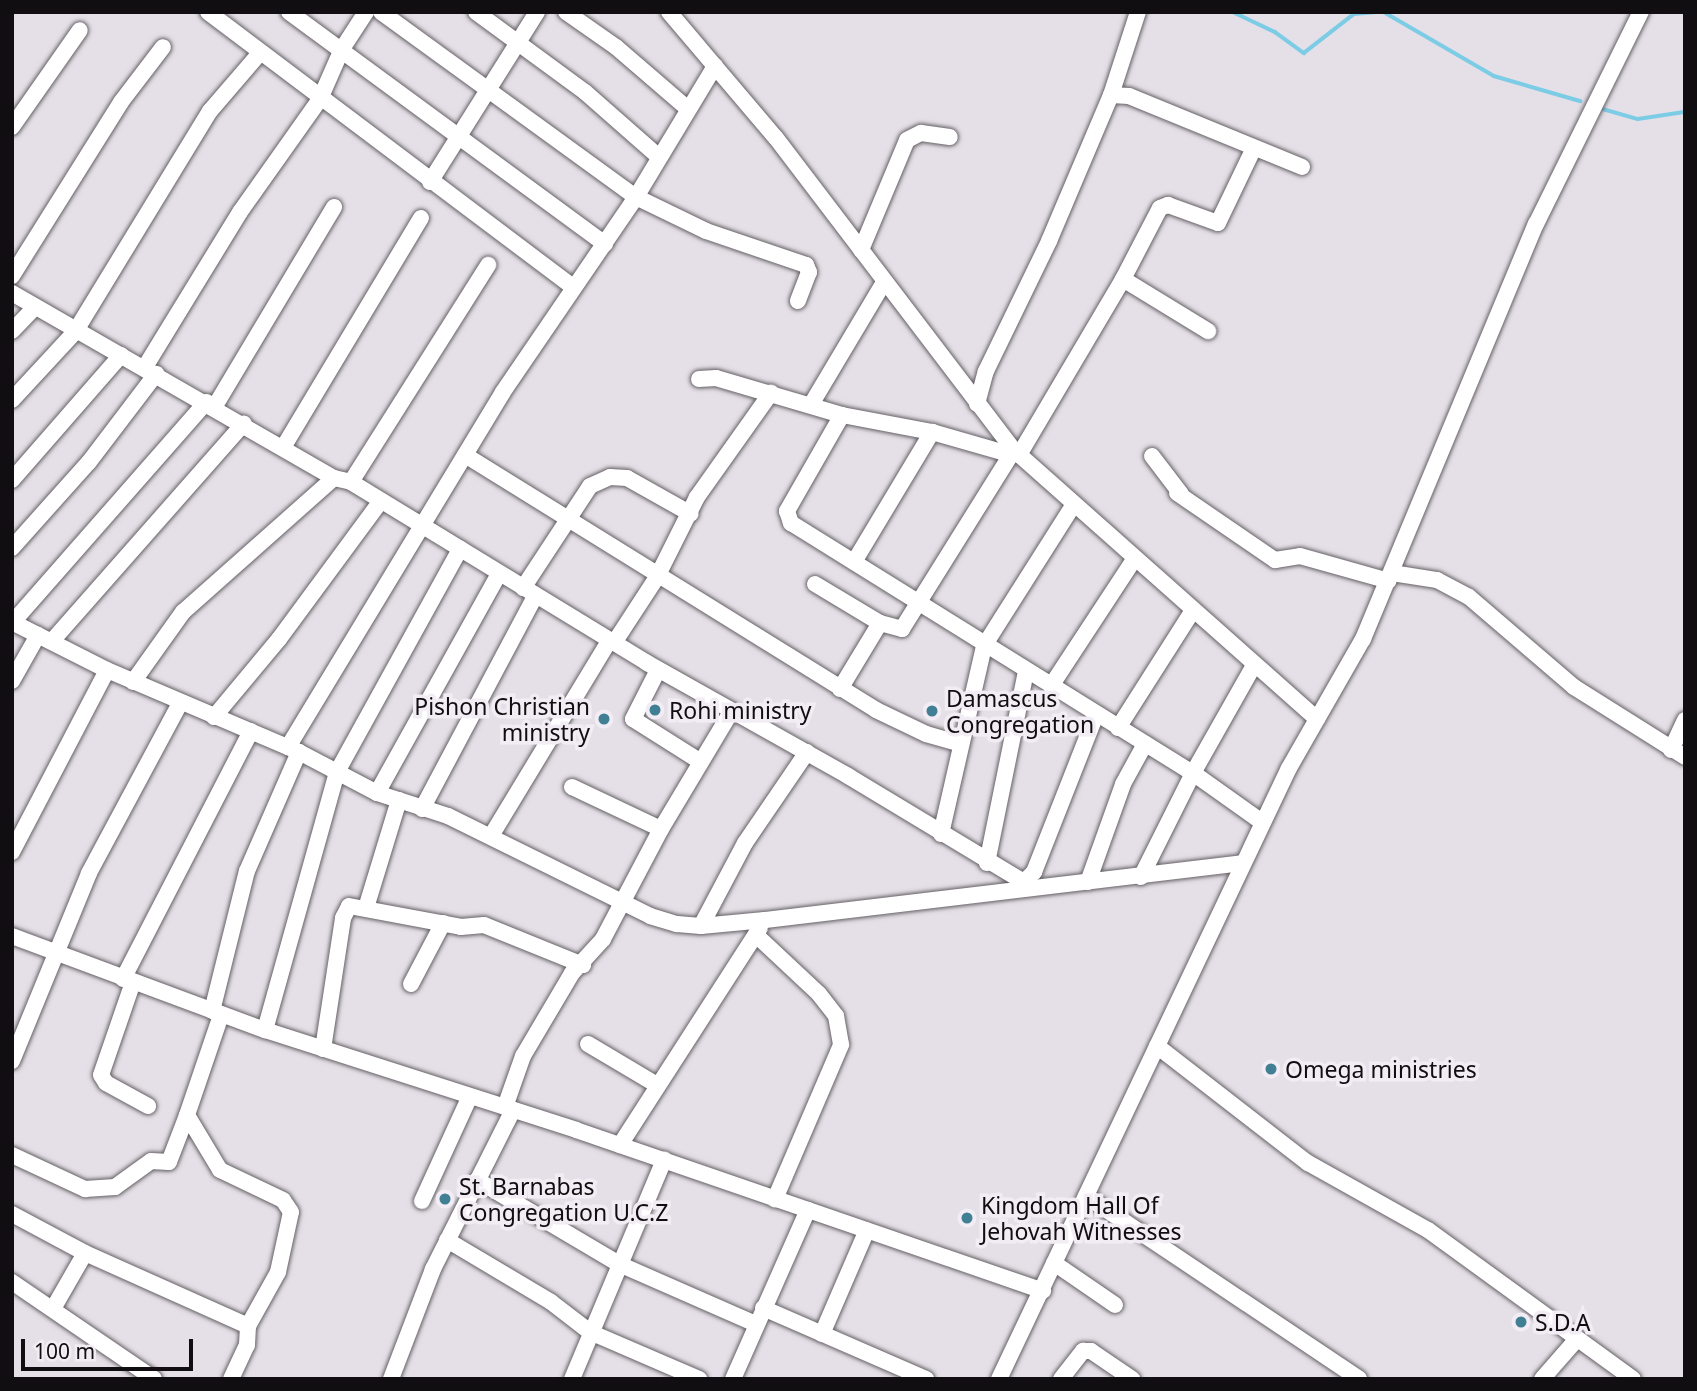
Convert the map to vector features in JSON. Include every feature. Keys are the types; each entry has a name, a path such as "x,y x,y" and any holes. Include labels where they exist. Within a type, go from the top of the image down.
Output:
{"street":[{"path":"208,12 259,54 572,286"},
{"path":"289,12 605,244"},
{"path":"12,548 89,462 151,370 240,212 320,99 342,49 366,12"},
{"path":"381,12 636,197 706,231 806,264 809,272 798,301"},
{"path":"476,12 517,46 585,92 659,157"},
{"path":"430,182 537,12"},
{"path":"566,12 616,47 688,109"},
{"path":"669,12 715,66 975,394 1015,453 1133,561 1317,719"},
{"path":"975,394 1111,95 1138,12"},
{"path":"999,1379 1044,1291 1054,1263 1262,822 1363,639 1541,214 1641,12"},
{"path":"12,127 80,30"},
{"path":"12,276 121,102 163,47"},
{"path":"12,400 75,332 210,111 259,54"},
{"path":"12,1155 85,1189 115,1187 151,1161 169,1162 187,1115 217,1013 247,871 293,750 464,455 572,286 605,244 636,197 715,66"},
{"path":"1111,95 1129,96 1302,167"},
{"path":"861,250 907,140 921,133 950,136"},
{"path":"815,584 880,623 902,629 1123,279 1163,206 1218,223 1254,148"},
{"path":"334,208 210,404 13,622 133,682 293,750 377,793 491,836 666,921 701,926 765,920 1028,885 1142,877 1243,863"},
{"path":"284,446 421,218"},
{"path":"351,482 488,265"},
{"path":"1123,279 1208,331"},
{"path":"812,404 884,282"},
{"path":"12,293 75,332 151,370 284,446 334,478 351,482 658,670 807,752 1028,885"},
{"path":"12,331 35,307"},
{"path":"12,480 121,355"},
{"path":"699,379 716,378 812,404 842,415 932,432 1015,453"},
{"path":"491,836 612,642 657,577 725,452 771,393"},
{"path":"842,415 790,505 787,518 984,646 1193,773 1262,822"},
{"path":"12,681 45,638 244,424"},
{"path":"854,562 932,432"},
{"path":"464,455 840,689 910,727 961,744"},
{"path":"1152,456 1179,494 1275,560 1300,556 1390,577 1437,580 1469,597 1574,687 1678,753 1685,720"},
{"path":"422,809 530,592 590,486 610,477 627,478 659,493 691,514"},
{"path":"133,682 183,612 334,478"},
{"path":"214,717 279,639 380,502"},
{"path":"942,834 984,646 1073,506"},
{"path":"265,1030 337,772 460,549"},
{"path":"1051,686 1133,561"},
{"path":"377,793 499,574"},
{"path":"1118,728 1192,612"},
{"path":"840,689 880,623"},
{"path":"1142,877 1193,773 1254,665"},
{"path":"12,852 107,670"},
{"path":"658,670 633,719 701,762"},
{"path":"988,863 1026,671"},
{"path":"12,1061 104,841 180,703"},
{"path":"390,1379 447,1240 509,1108 523,1056 572,973 583,965 624,902 661,829 732,712"},
{"path":"1028,885 1096,715"},
{"path":"148,1106 106,1083 101,1075 128,980 251,732"},
{"path":"1088,882 1123,784 1145,744"},
{"path":"701,926 740,851 807,752"},
{"path":"572,787 661,829"},
{"path":"366,908 399,800"},
{"path":"323,1049 345,912 349,906 443,923 484,925 583,965"},
{"path":"620,1145 765,920"},
{"path":"411,984 443,923"},
{"path":"756,935 819,994 836,1016 841,1045 775,1199"},
{"path":"12,936 265,1030 620,1145 1044,1291"},
{"path":"588,1044 657,1085"},
{"path":"1157,1046 1308,1163 1428,1230 1633,1379"},
{"path":"422,1201 470,1096"},
{"path":"187,1115 220,1170 283,1200 291,1212 278,1272 248,1326 247,1345 231,1379"},
{"path":"572,1379 619,1265 633,1240 664,1160"},
{"path":"477,1180 619,1265 756,1324"},
{"path":"1086,1196 1359,1379"},
{"path":"733,1379 808,1210"},
{"path":"12,1214 85,1253 248,1326"},
{"path":"822,1334 867,1230"},
{"path":"447,1240 551,1302 590,1332 699,1379"},
{"path":"54,1307 85,1253"},
{"path":"1054,1263 1115,1305"},
{"path":"12,1282 54,1307 148,1377"},
{"path":"763,1308 926,1379"},
{"path":"1542,1379 1577,1339"},
{"path":"1061,1379 1083,1351 1091,1352 1132,1379"}],"waterway":[{"path":"1233,12 1275,32 1304,53 1354,14 1376,12"},
{"path":"1384,12 1494,76 1580,101"},
{"path":"1603,109 1638,119 1685,112"}],"place":[{"name":"Rohi ministry","path":"655,710"},
{"name":"Damascus Congregation","path":"932,711"},
{"name":"Pishon Christian ministry","path":"604,719"},
{"name":"Omega ministries","path":"1271,1069"},
{"name":"St. Barnabas Congregation U.C.Z","path":"445,1199"},
{"name":"Kingdom Hall Of Jehovah Witnesses","path":"967,1218"},
{"name":"S.D.A","path":"1521,1322"}]}
